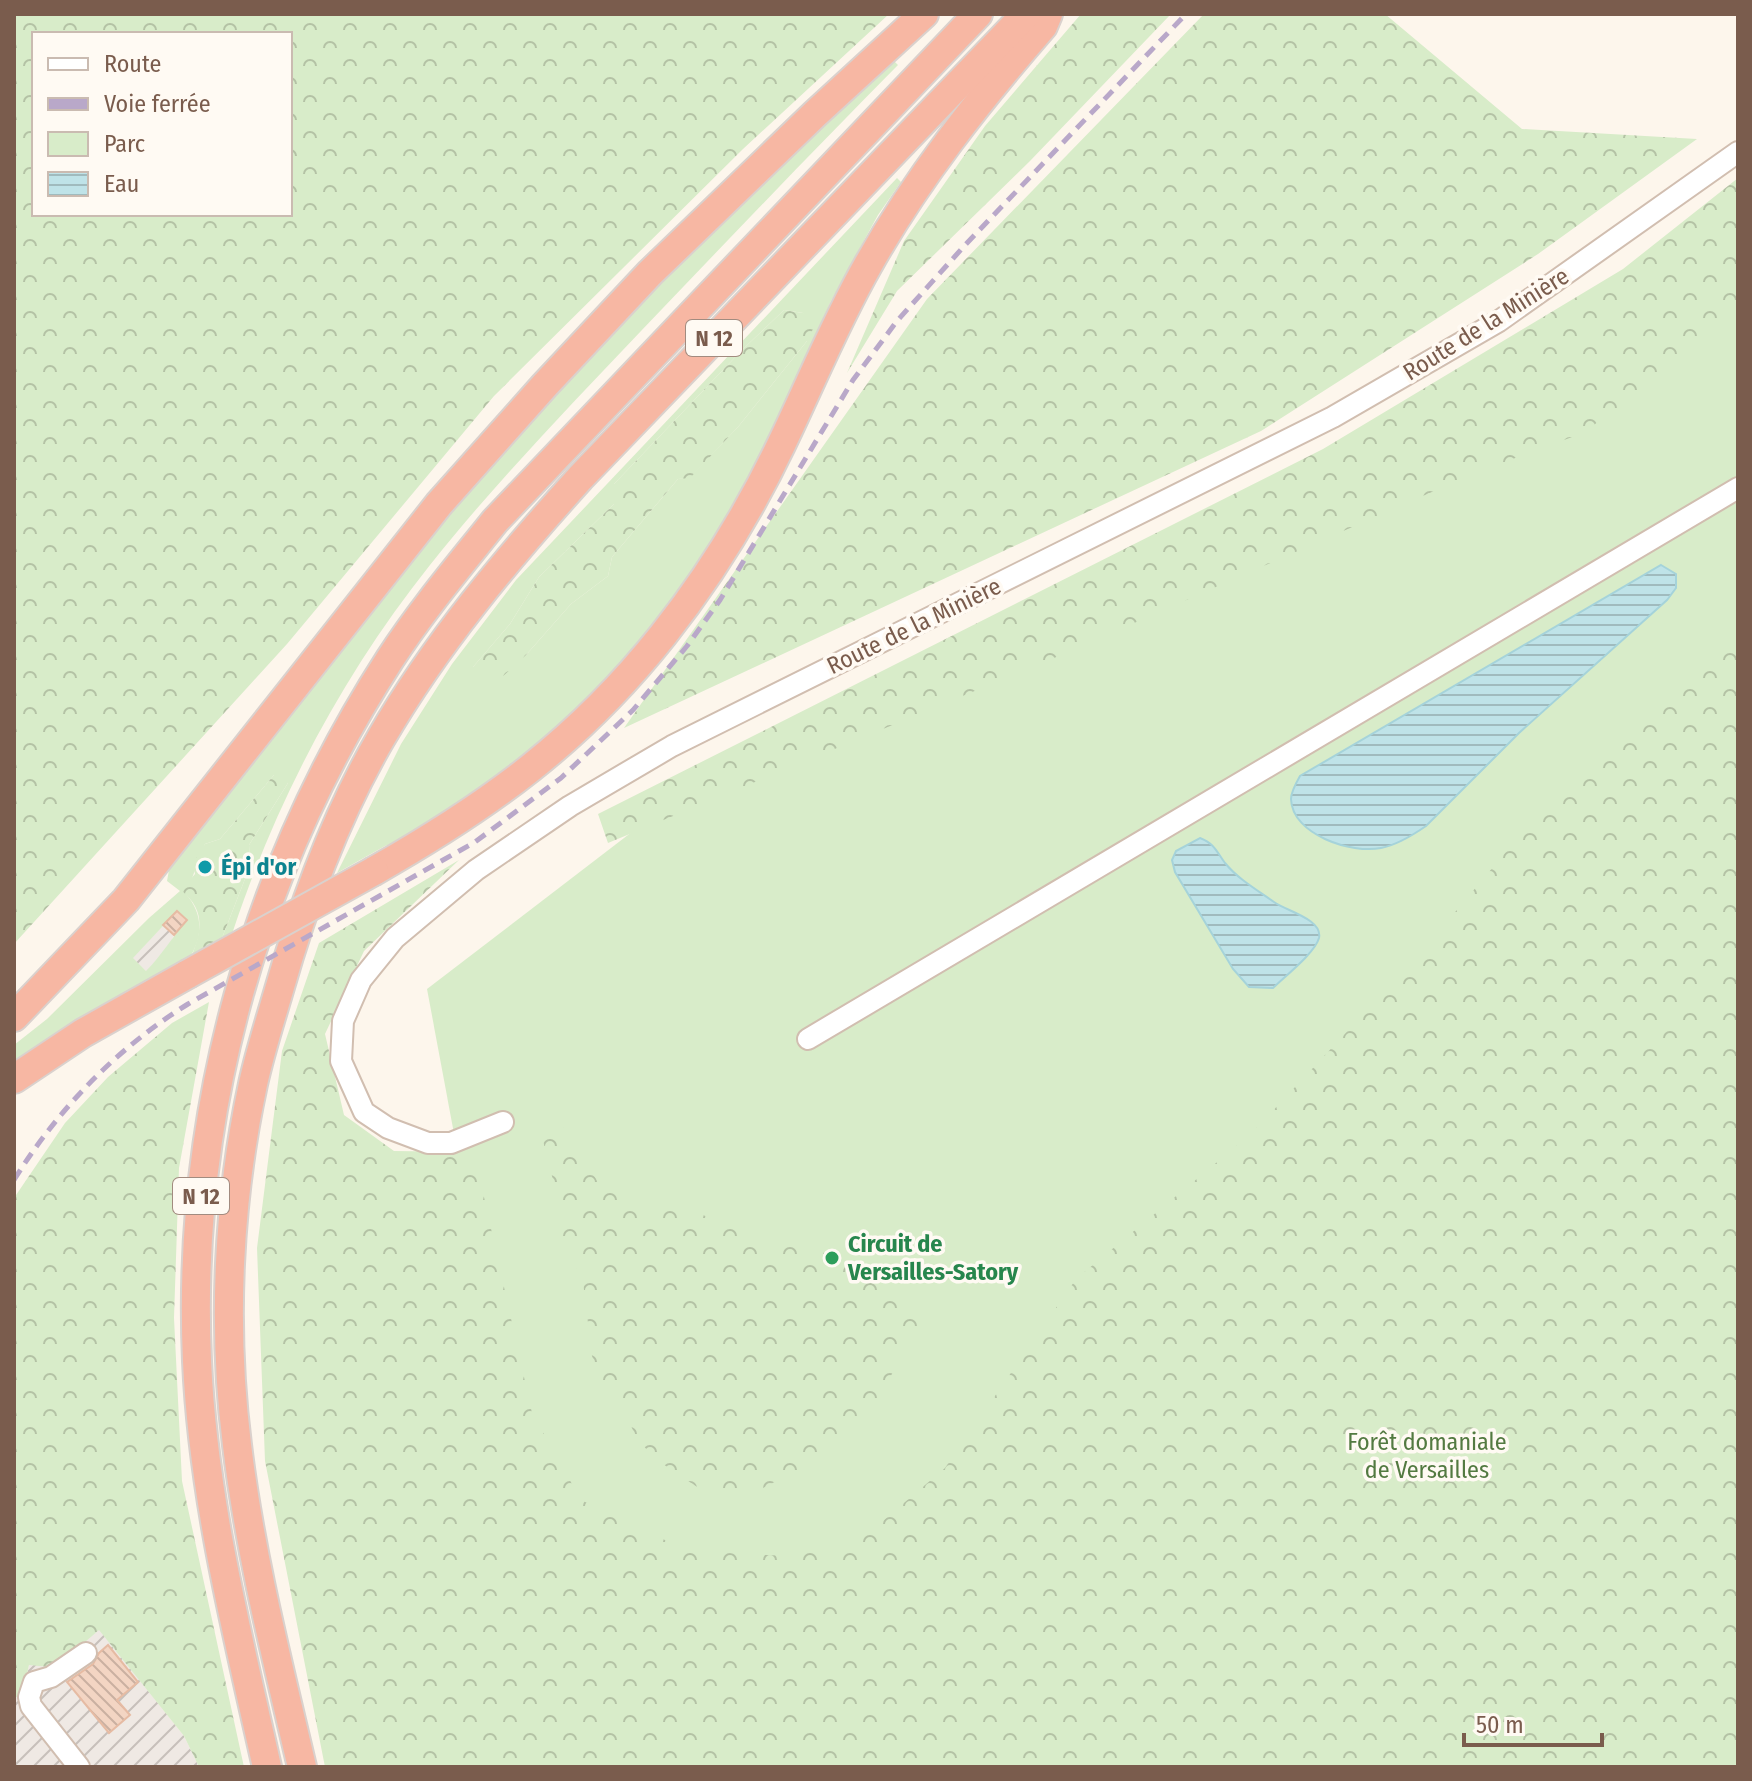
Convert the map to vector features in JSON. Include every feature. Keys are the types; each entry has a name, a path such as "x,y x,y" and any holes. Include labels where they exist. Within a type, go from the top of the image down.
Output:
{"highway":[{"path":"14,1017 126,900 439,504 545,385 650,273 924,14"},
{"name":"N 12","path":"267,1767 215,1527 197,1362 196,1293 205,1152 218,1078 243,981 287,849 327,768 391,657 495,521 978,14"},
{"name":"N 12","path":"302,1767 261,1588 236,1443 231,1366 231,1237 240,1157 254,1081 295,932 319,863 380,739 419,677 518,547 580,478 1026,14"},
{"path":"14,1079 83,1033 374,871 466,816 533,768 603,704 665,633 715,562 753,500 841,315 894,219 934,160 1043,26 1048,14"}],"street":[{"name":"Route de la Minière","path":"503,1122 451,1143 428,1143 388,1128 364,1112 341,1061 343,1021 361,980 395,938 443,895 570,806 672,746 1347,409 1499,321 1738,152"},
{"path":"808,1039 1738,488"},
{"path":"79,1767 31,1706 29,1697 34,1682 51,1677 86,1653"}],"shaded area":[{"path":"177,911 187,920 174,935 167,950 147,972 132,958"},
{"path":"99,1629 184,1736 199,1767 14,1767 14,1697 22,1697 29,1665 71,1654"}],"green space":[{"path":"14,14 889,14 743,149 494,396 287,644 14,944"},
{"path":"1081,14 1171,14 1030,161 897,291 847,373 904,241 985,126"},
{"path":"1204,14 1385,14 1522,129 1697,139 1538,254 1261,431 624,728 927,299"},
{"path":"892,59 898,65 560,417 430,565 369,650 315,739 270,833 233,931 222,938 250,866 249,845 288,783 274,775 220,839 205,844 186,894 196,910 199,927 197,943 188,960 14,1065 14,1045 47,1019 180,891 167,881 169,870 429,535 633,308","holes":["177,911 187,920 146,971 133,958"]},
{"path":"897,178 901,182 878,215 831,301 742,496 699,567 633,656 545,745 410,837 385,846 337,873 401,744 452,664 516,580","holes":["784,310 803,313 807,341 738,427 690,477 678,479 612,557 608,576 571,604 526,655 473,667 510,624 539,577 614,504 614,484"]},
{"path":"1738,178 1738,318 1583,433 1475,473 1066,653 608,843 598,814 1323,449 1623,269"},
{"name":"Circuit de Versailles-Satory","path":"1738,287 1738,743 899,1526 567,1739 427,989 714,769"},
{"path":"784,310 803,313 814,327 807,341 738,427 690,478 678,479 612,557 608,576 571,604 526,655 489,689 473,667 510,624 539,577 614,504 614,484"},
{"name":"Forêt domaniale de Versailles","path":"1738,631 1738,1767 325,1767 265,1461 257,1248 282,1051 319,943 459,860 364,951 325,1034 344,1115 394,1151 474,1152 532,1413 581,1500 688,1551 788,1556 864,1537 945,1468 1076,1279 1251,1134 1418,956 1521,834 1685,674"},
{"path":"282,772 287,775 288,783 249,845 250,866 222,938 192,955 198,937 198,912 181,890 195,874 193,864 205,844 220,839 274,775"},
{"path":"209,1002 179,1168 174,1318 182,1481 244,1767 199,1767 184,1736 99,1630 71,1654 49,1667 29,1665 22,1697 14,1697 14,1198 65,1123 108,1077 172,1023"},
{"path":"537,1117 560,1123 598,1182 618,1195 641,1204 690,1210 767,1240 815,1250 887,1273 919,1307 921,1331 895,1368 864,1428 848,1444 759,1490 736,1496 712,1497 654,1458 636,1437 627,1417 600,1379 592,1356 583,1282 562,1237 555,1188"}],"water":[{"path":"1661,565 1676,574 1676,588 1667,600 1519,733 1426,826 1393,845 1369,849 1340,845 1312,832 1301,823 1291,799 1300,776"},
{"path":"1200,838 1212,845 1242,879 1274,902 1310,921 1319,931 1312,951 1273,988 1249,987 1233,969 1175,872 1172,860 1176,851"}],"building":[{"path":"177,911 187,920 174,935 163,925"},
{"path":"108,1645 138,1682 117,1700 130,1715 109,1733 67,1682 93,1664"}],"railway":[{"path":"14,1180 50,1129 91,1082 162,1021 475,842 561,778 633,710 687,646 720,600 853,380 897,321 966,244 1186,14"}],"place":[{"name":"Épi d'or","path":"205,867"},
{"name":"Circuit de Versailles-Satory","path":"832,1258"}]}
